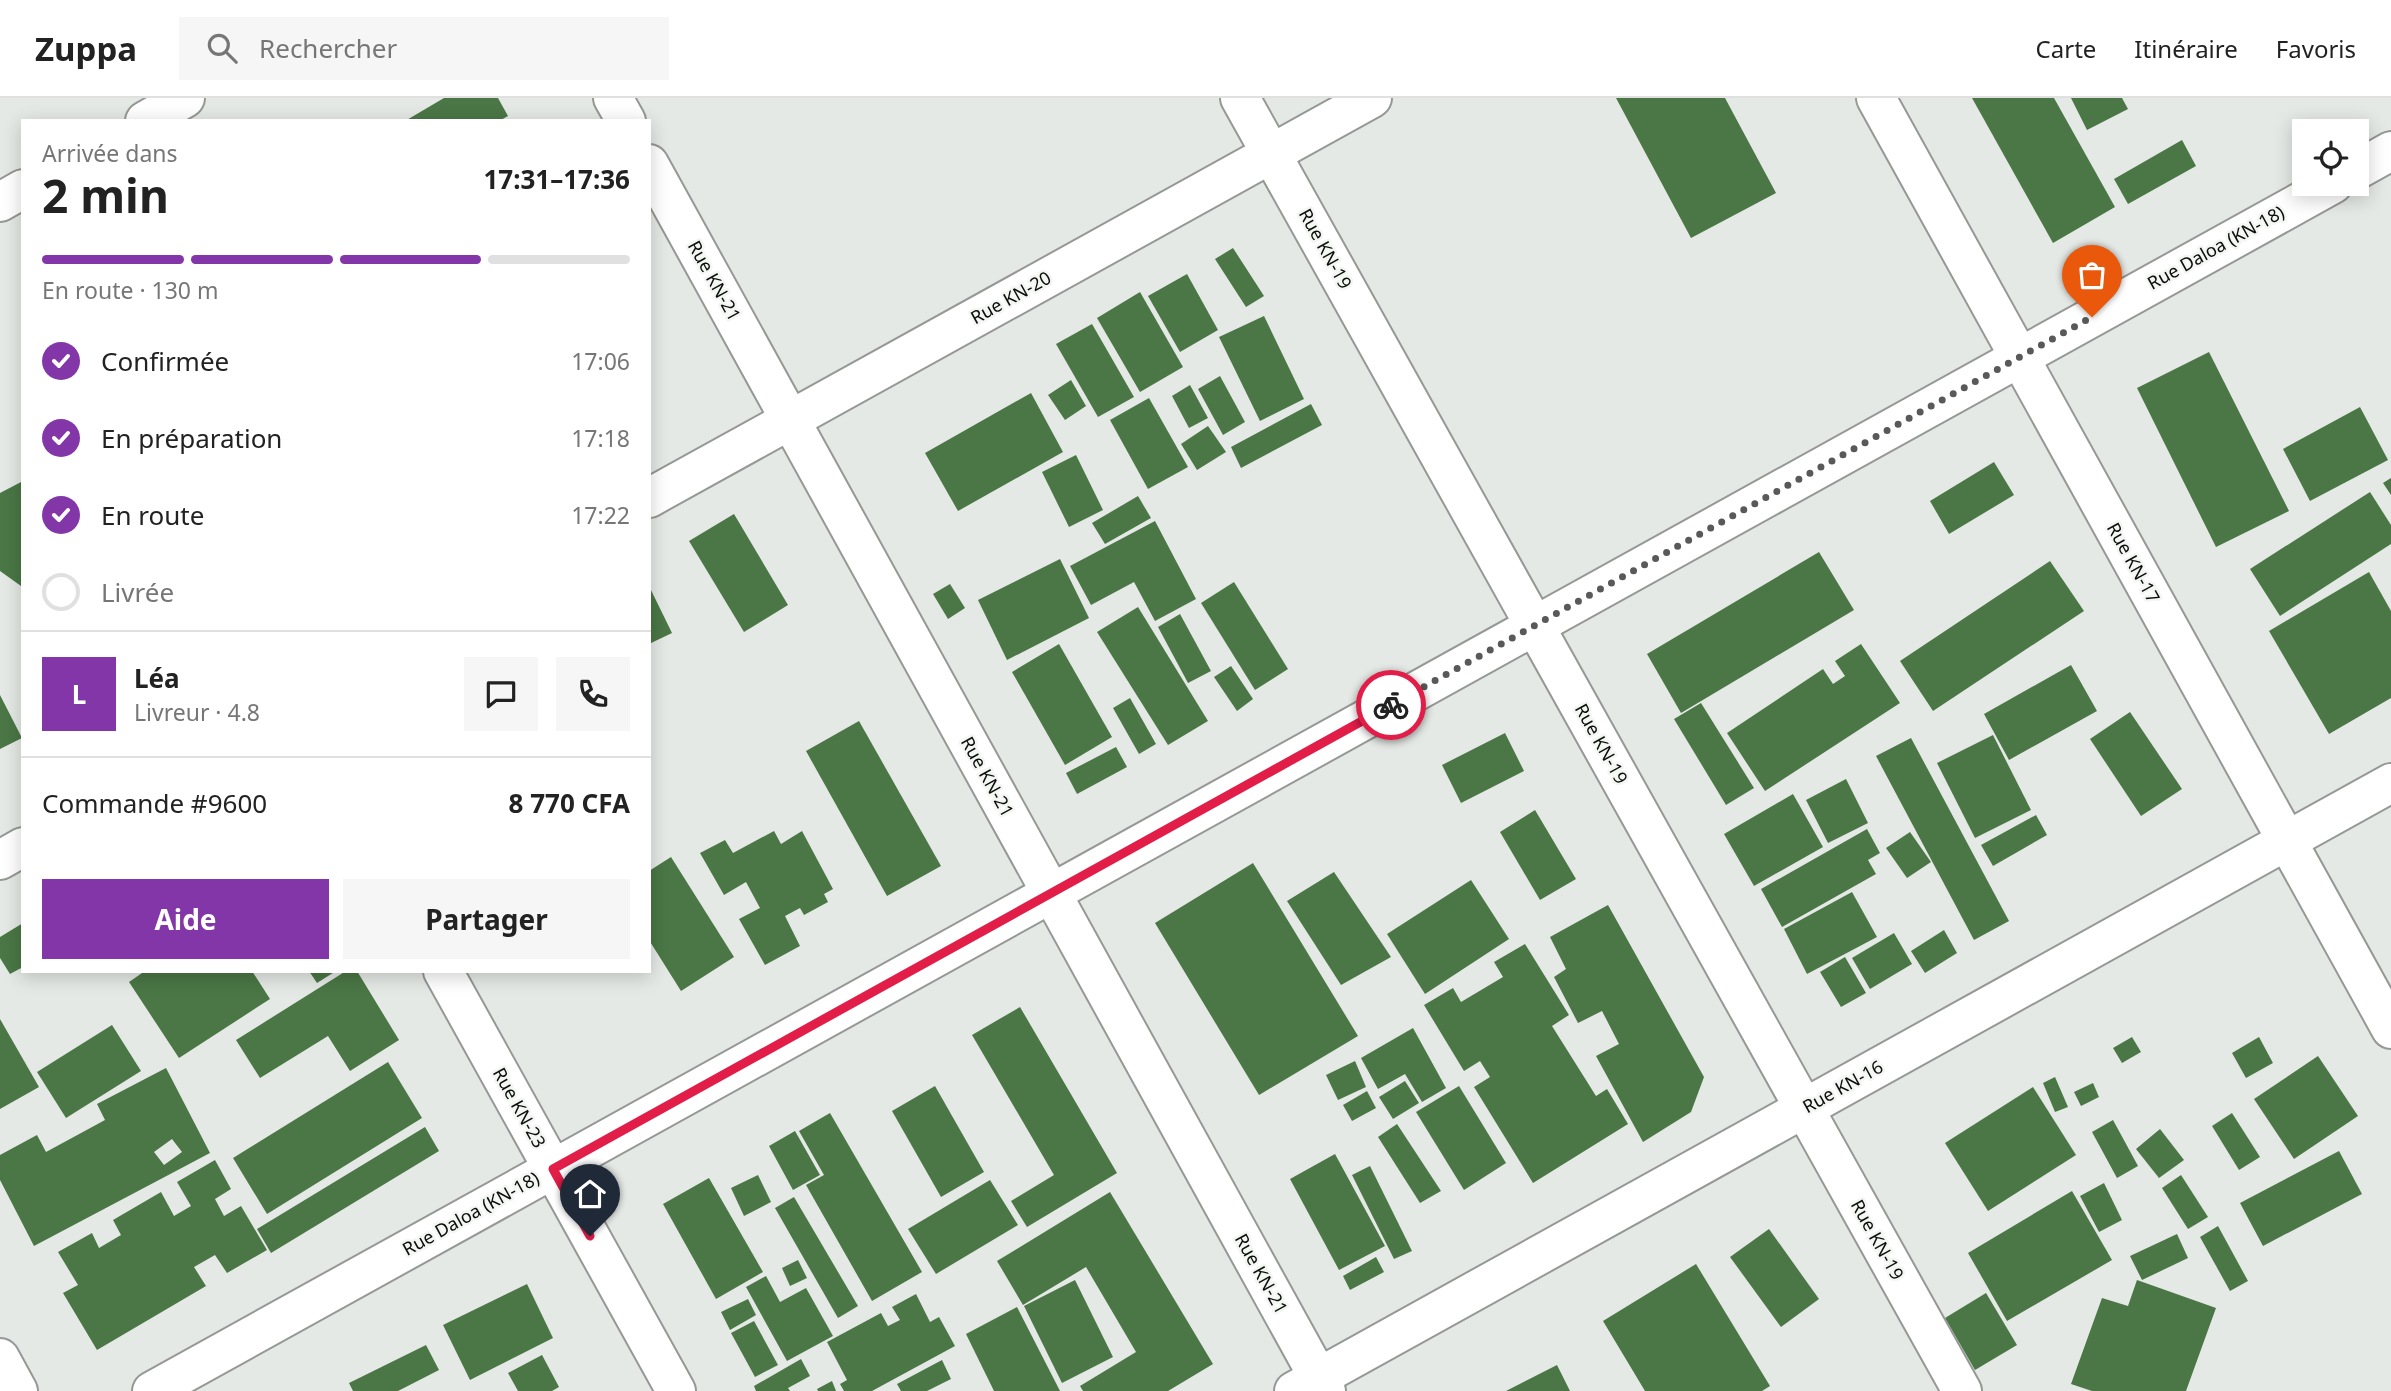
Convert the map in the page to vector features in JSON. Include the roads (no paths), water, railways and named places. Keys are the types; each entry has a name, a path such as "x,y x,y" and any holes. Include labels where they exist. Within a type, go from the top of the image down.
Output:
{"street":[{"path":"148,119 185,98"},
{"path":"613,98 625,119"},
{"name":"Rue KN-19","path":"1240,98 1962,1391"},
{"name":"Rue KN-20","path":"651,497 1373,98"},
{"name":"Rue KN-17","path":"1876,98 2391,1029"},
{"path":"2369,163 2391,151"},
{"name":"Rue KN-21","path":"651,168 1051,893 1313,1387"},
{"name":"Rue Daloa (KN-18)","path":"152,1391 2311,196"},
{"name":"Rue KN-16","path":"1313,1387 1804,1109 2391,783"},
{"path":"0,860 21,848"},
{"name":"Rue KN-23","path":"444,973 676,1391"},
{"path":"0,1358 18,1391"}]}
